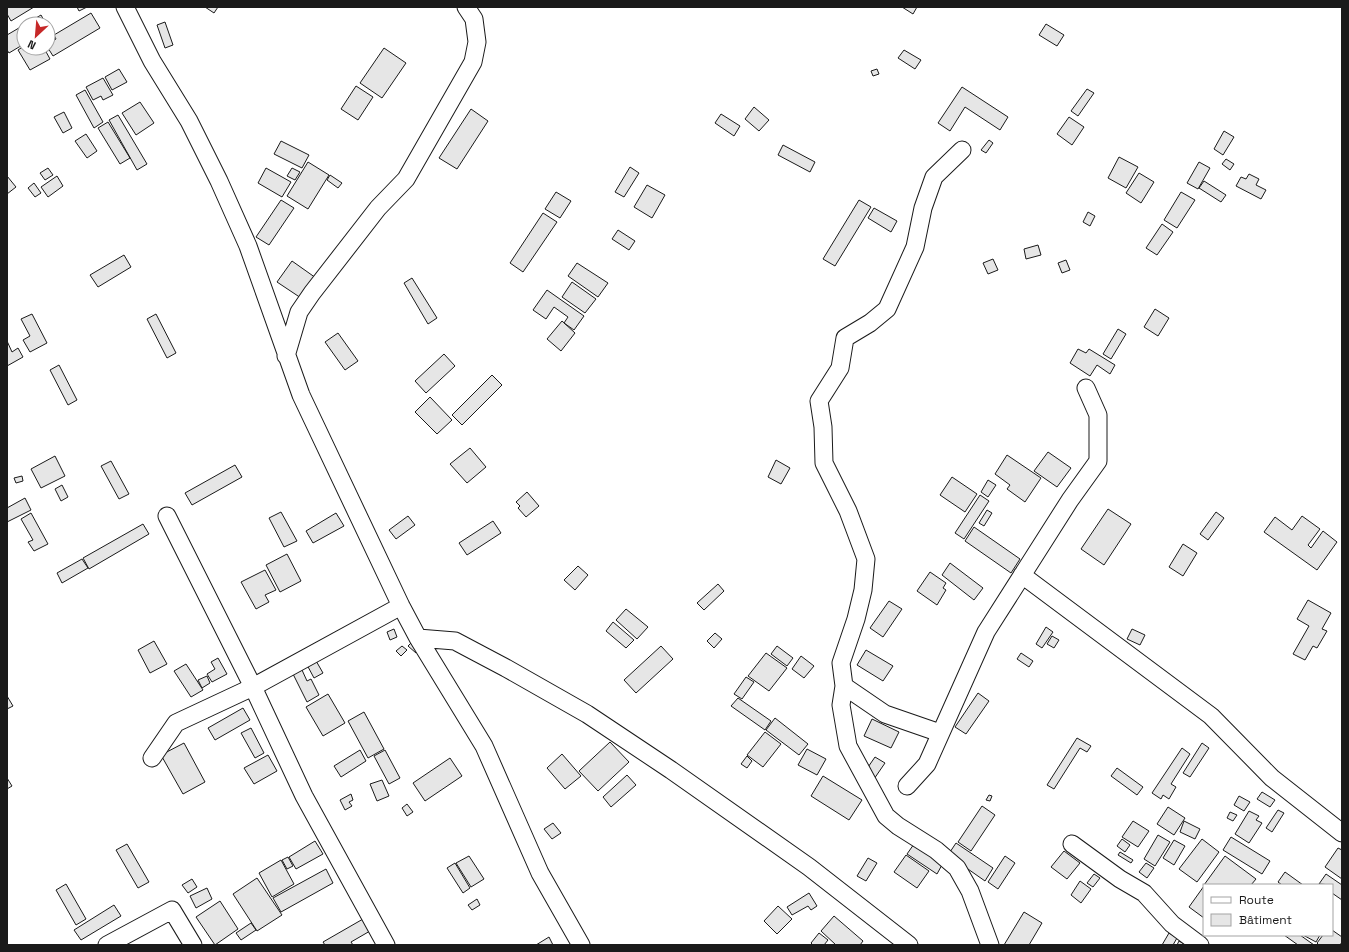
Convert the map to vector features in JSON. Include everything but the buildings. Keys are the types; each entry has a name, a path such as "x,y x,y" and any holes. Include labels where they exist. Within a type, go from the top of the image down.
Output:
{"street":[{"path":"286,356 300,312 304,305 378,208 406,179 473,62 477,42 474,18 466,7"},
{"path":"132,11 152,61 189,121 219,180 248,246 301,395 401,606 418,638 484,746 540,873 581,945"},
{"path":"962,150 934,177 923,208 915,247 887,309 870,323 845,338 840,368 819,401 823,427 824,463 848,511 866,559 863,590 856,619 841,663 844,686 841,705 848,746 886,816 898,826 936,850 958,868 970,891 990,945"},
{"path":"907,786 927,764 986,632 1070,500 1098,461 1098,415 1086,388"},
{"path":"168,516 253,688 304,796 386,945"},
{"path":"1022,575 1211,716 1272,778 1342,833"},
{"path":"152,758 176,723 253,688 401,606"},
{"path":"418,638 455,641 587,714 671,770 803,862 909,945"},
{"path":"844,686 885,714 940,733"},
{"path":"1072,844 1120,879 1144,893 1172,924 1200,945"},
{"path":"107,945 172,910 193,945"}]}
